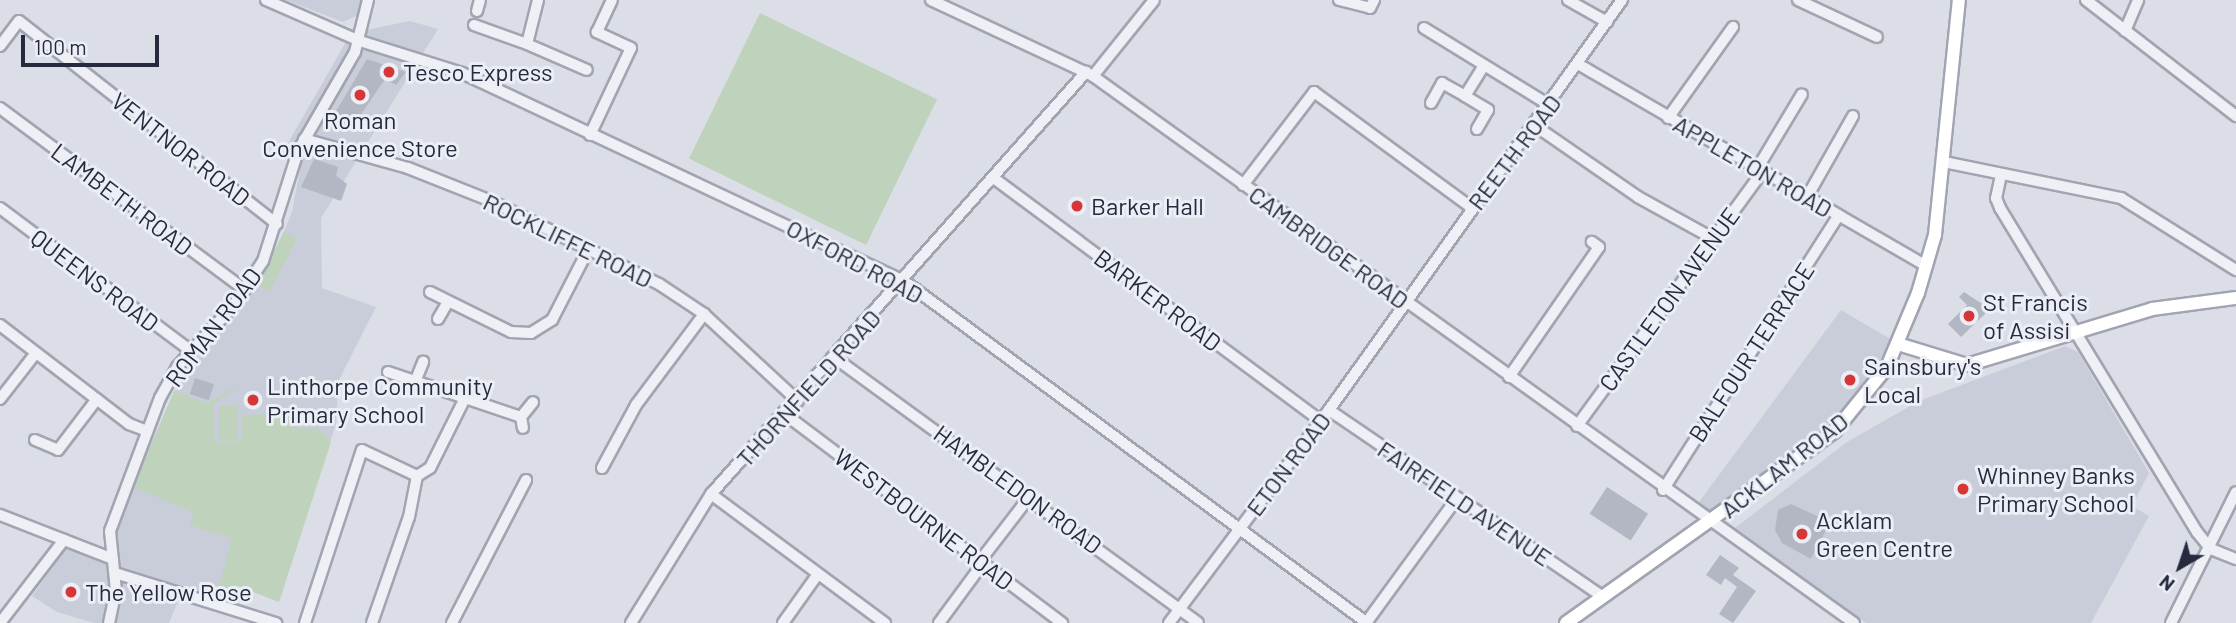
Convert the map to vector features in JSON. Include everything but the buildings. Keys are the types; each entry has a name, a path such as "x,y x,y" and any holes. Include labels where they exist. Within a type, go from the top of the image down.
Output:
{"main road":[{"name":"ACKLAM ROAD","path":"1566,623 1835,431 1874,387 1898,344 1927,266 1944,162 1959,0"},
{"path":"1898,344 1967,365 2152,309 2236,298"}],"street":[{"name":"OXFORD ROAD","path":"266,0 360,41 462,73 904,281 1367,623"},
{"name":"ROMAN ROAD","path":"109,623 116,573 114,517 160,398 191,352 245,290 277,224 304,139 360,41 368,0"},
{"path":"477,11 480,0"},
{"path":"527,44 538,0"},
{"path":"590,135 631,48 597,32 612,0"},
{"name":"CAMBRIDGE ROAD","path":"931,0 1090,74 1709,523 1854,623"},
{"name":"THORNFIELD ROAD","path":"631,623 711,494 786,415 1154,0"},
{"path":"1339,0 1372,4"},
{"path":"1568,0 1607,22"},
{"name":"REETH ROAD","path":"1405,302 1622,0"},
{"path":"1798,0 1877,37"},
{"path":"2086,0 2236,116"},
{"path":"2125,31 2138,0"},
{"name":"VENTNOR ROAD","path":"0,46 19,21 277,224"},
{"path":"474,24 587,70"},
{"path":"1668,118 1733,27"},
{"path":"1424,28 1549,105"},
{"name":"APPLETON ROAD","path":"1578,64 1927,266"},
{"path":"1465,96 1484,65"},
{"path":"1431,103 1442,83 1488,110 1477,129"},
{"path":"1243,185 1314,92 1472,208"},
{"name":"CASTLETON AVENUE","path":"1577,426 1714,239 1760,170 1802,94"},
{"name":"LAMBETH ROAD","path":"0,108 245,290"},
{"path":"1807,197 1853,116"},
{"path":"1534,125 1638,197 1714,239"},
{"name":"ROCKLIFFE ROAD","path":"304,139 408,168 589,248 704,314 798,401"},
{"path":"1944,162 2121,198 2236,270"},
{"path":"2001,174 1996,198 2000,208 2211,548 2236,559"},
{"name":"BARKER ROAD","path":"995,179 1321,421"},
{"name":"QUEENS ROAD","path":"0,208 191,352"},
{"name":"BALFOUR TERRACE","path":"1663,489 1839,215"},
{"path":"1509,377 1600,247 1592,242"},
{"path":"430,292 511,332 531,334 552,320 589,248"},
{"path":"438,319 448,302"},
{"name":"ETON ROAD","path":"1169,623 1321,421 1405,302"},
{"path":"602,468 636,405 704,314"},
{"path":"0,325 97,399 147,431"},
{"path":"0,399 36,353"},
{"name":"HAMBLEDON ROAD","path":"835,358 1030,496 1198,623"},
{"path":"415,382 423,362"},
{"path":"388,372 522,423 533,402"},
{"path":"35,440 58,450 97,399"},
{"path":"372,623 409,517 417,476 430,468 464,400"},
{"name":"FAIRFIELD AVENUE","path":"1329,410 1602,596"},
{"name":"WESTBOURNE ROAD","path":"786,415 1057,621"},
{"path":"305,623 362,450 417,476"},
{"path":"452,623 526,480"},
{"path":"2171,623 2211,548 2236,492"},
{"path":"711,494 885,623"},
{"path":"939,623 1030,496"},
{"path":"1367,623 1457,498"},
{"path":"0,515 114,559"},
{"path":"0,623 64,540"},
{"path":"116,573 276,623"},
{"path":"783,623 818,574"}],"shaded area":[{"path":"286,0 365,0 360,14 343,22"},
{"name":"Linthorpe Community Primary School","path":"410,21 438,29 321,218 322,288 376,307 338,382 336,424 279,602 235,585 229,602 179,599 169,623 94,623 57,612 32,596 67,548 99,558 181,377 239,313 270,265 292,212 302,159 284,150 351,33"},
{"path":"1841,310 1892,340 1857,399 1814,439 1709,515 1696,506"},
{"name":"Whinney Banks Primary School","path":"2065,346 2078,352 2149,473 2132,506 2149,516 2091,623 1866,623 1731,531 1847,442 1919,401"}],"green space":[{"path":"760,13 937,99 866,245 689,159"},
{"path":"284,232 297,239 270,291 256,284"},
{"path":"241,384 214,404 215,443 242,442 242,415 269,414 288,416 289,427 318,429 331,442 279,602 235,585 229,602 216,598 232,538 189,525 194,513 134,487 174,391 207,403"},
{"path":"219,406 237,406 237,441 219,441"}],"place":[{"name":"Tesco Express","path":"389,72"},
{"name":"Roman Convenience Store","path":"360,95"},
{"name":"Barker Hall","path":"1077,206"},
{"name":"St Francis of Assisi","path":"1969,316"},
{"name":"Sainsbury's Local","path":"1850,380"},
{"name":"Linthorpe Community Primary School","path":"253,400"},
{"name":"Whinney Banks Primary School","path":"1963,489"},
{"name":"Acklam Green Centre","path":"1802,534"},
{"name":"The Yellow Rose","path":"71,592"}]}
